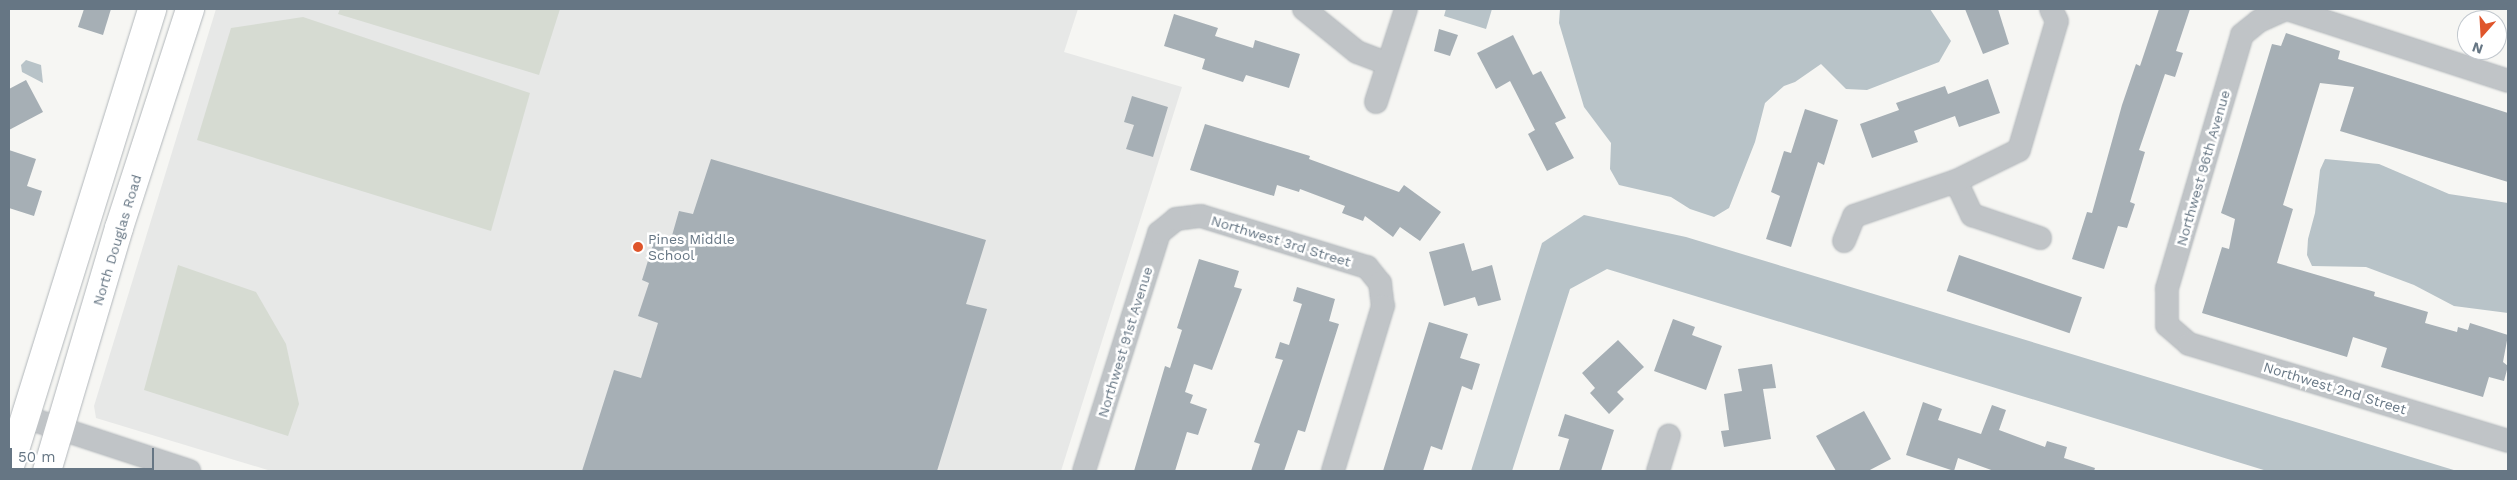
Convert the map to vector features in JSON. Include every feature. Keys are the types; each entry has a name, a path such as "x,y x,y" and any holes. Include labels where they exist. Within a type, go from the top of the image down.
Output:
{"main road":[{"path":"9,469 152,9"},
{"name":"North Douglas Road","path":"47,471 190,9"}],"street":[{"path":"1304,9 1317,16 1336,38 1357,52 1388,64"},
{"path":"1376,102 1406,9"},
{"path":"1844,241 1854,216 1956,181 2019,150 2057,21 2051,9"},
{"path":"2277,12 2508,81"},
{"name":"Northwest 96th Avenue","path":"2167,325 2167,289 2242,35 2277,12"},
{"path":"1956,181 1972,214 2040,238"},
{"name":"Northwest 3rd Street","path":"1176,219 1201,216 1358,264 1367,267 1380,282 1383,306 1333,471"},
{"name":"Northwest 91st Avenue","path":"1084,471 1159,233 1176,219"},
{"name":"Northwest 2nd Street","path":"2167,325 2189,344 2508,441"},
{"path":"25,417 189,471"},
{"path":"1658,471 1670,436"}],"shaded area":[{"name":"Pines Middle School","path":"216,9 1078,9 1064,52 1182,87 1061,471 271,471 96,418 94,406"},
{"path":"340,9 560,9 539,75 338,14"},
{"path":"1446,9 1492,9 1486,29 1444,16"},
{"path":"1560,9 1930,9 1951,41 1939,62 1867,90 1846,89 1821,64 1795,82 1784,86 1765,103 1755,142 1729,208 1714,217 1690,209 1671,197 1619,185 1610,169 1611,143 1584,107 1559,23"},
{"path":"303,17 530,93 491,231 197,140 231,28"},
{"path":"26,60 41,65 43,83 22,72 21,65"},
{"path":"2325,159 2379,164 2449,194 2508,203 2508,313 2454,306 2414,285 2366,267 2312,266 2307,255 2308,239 2315,213 2320,170"},
{"path":"1584,215 1686,237 2457,471 2267,471 1607,269 1570,289 1512,471 1471,471 1542,243"},
{"path":"178,265 256,292 286,344 299,404 288,436 144,390"}],"building":[{"path":"84,9 111,9 103,35 78,27"},
{"path":"1965,9 1998,9 2009,44 1983,54"},
{"path":"2159,9 2190,9 2176,51 2183,53 2175,77 2165,74 2139,150 2145,152 2130,202 2135,204 2127,228 2118,226 2104,269 2072,259 2087,212 2092,213 2122,105 2136,64 2140,66"},
{"path":"1174,14 1218,28 1215,36 1253,48 1255,40 1300,54 1289,88 1246,75 1243,82 1202,69 1205,59 1164,46"},
{"path":"1439,29 1458,35 1450,56 1434,51"},
{"path":"2286,33 2340,51 2338,59 2508,113 2508,182 2340,131 2354,87 2320,83 2283,205 2293,209 2277,263 2375,292 2374,296 2428,312 2425,323 2457,332 2458,327 2468,330 2470,323 2508,335 2503,362 2508,366 2504,381 2489,377 2483,397 2381,367 2387,348 2353,337 2347,357 2202,313 2222,247 2229,249 2235,219 2221,213 2272,44 2281,46"},
{"path":"1513,35 1533,75 1541,71 1566,118 1555,123 1574,158 1547,171 1528,134 1535,130 1510,81 1496,89 1477,53"},
{"path":"1988,79 2000,113 1959,127 1955,116 1914,131 1918,142 1872,158 1860,124 1899,110 1896,103 1945,86 1948,94"},
{"path":"26,80 43,112 9,130 9,89"},
{"path":"1132,96 1168,107 1153,157 1126,149 1134,125 1124,122"},
{"path":"1805,109 1838,120 1824,165 1818,162 1791,247 1766,239 1780,196 1771,192 1784,151 1791,153"},
{"path":"1205,124 1310,156 1309,159 1399,192 1404,185 1441,212 1420,241 1400,227 1393,237 1365,216 1363,221 1342,213 1345,206 1300,189 1299,192 1277,185 1274,196 1190,170"},
{"path":"9,150 36,159 27,186 42,191 34,216 9,208"},
{"name":"Pines Middle School","path":"711,159 986,240 966,304 987,309 937,471 582,471 614,370 641,378 658,323 638,316 649,283 642,280 656,235 671,239 679,211 693,214"},
{"path":"1464,243 1472,271 1492,265 1501,300 1478,306 1475,297 1444,306 1429,252"},
{"path":"1959,255 2082,297 2070,333 1947,291"},
{"path":"1199,259 1239,271 1234,287 1242,289 1212,370 1194,364 1185,392 1193,395 1190,403 1207,409 1198,435 1187,432 1175,471 1134,471 1165,366 1170,368 1182,330 1177,328"},
{"path":"1297,287 1335,299 1329,321 1339,324 1305,432 1298,430 1284,471 1251,471 1260,444 1254,442 1283,360 1275,358 1280,342 1289,345 1302,304 1293,301"},
{"path":"1673,319 1695,327 1692,335 1722,346 1706,390 1654,371"},
{"path":"1429,322 1468,334 1460,358 1480,364 1472,390 1462,386 1442,450 1431,446 1423,471 1383,471"},
{"path":"1618,340 1644,367 1617,392 1624,399 1609,414 1590,393 1595,388 1582,373"},
{"path":"1772,364 1776,388 1763,389 1771,439 1724,447 1721,431 1729,430 1724,394 1742,391 1738,369"},
{"path":"1923,402 1942,409 1938,420 1981,434 1992,405 2006,410 1999,430 2045,447 2047,441 2067,447 2064,458 2095,468 2094,471 1994,471 1958,458 1954,471 1906,455"},
{"path":"1864,411 1891,459 1868,471 1836,471 1816,436"},
{"path":"1565,414 1614,430 1601,471 1559,471 1569,439 1558,436"}],"place":[{"name":"Pines Middle School","path":"638,247"}]}
